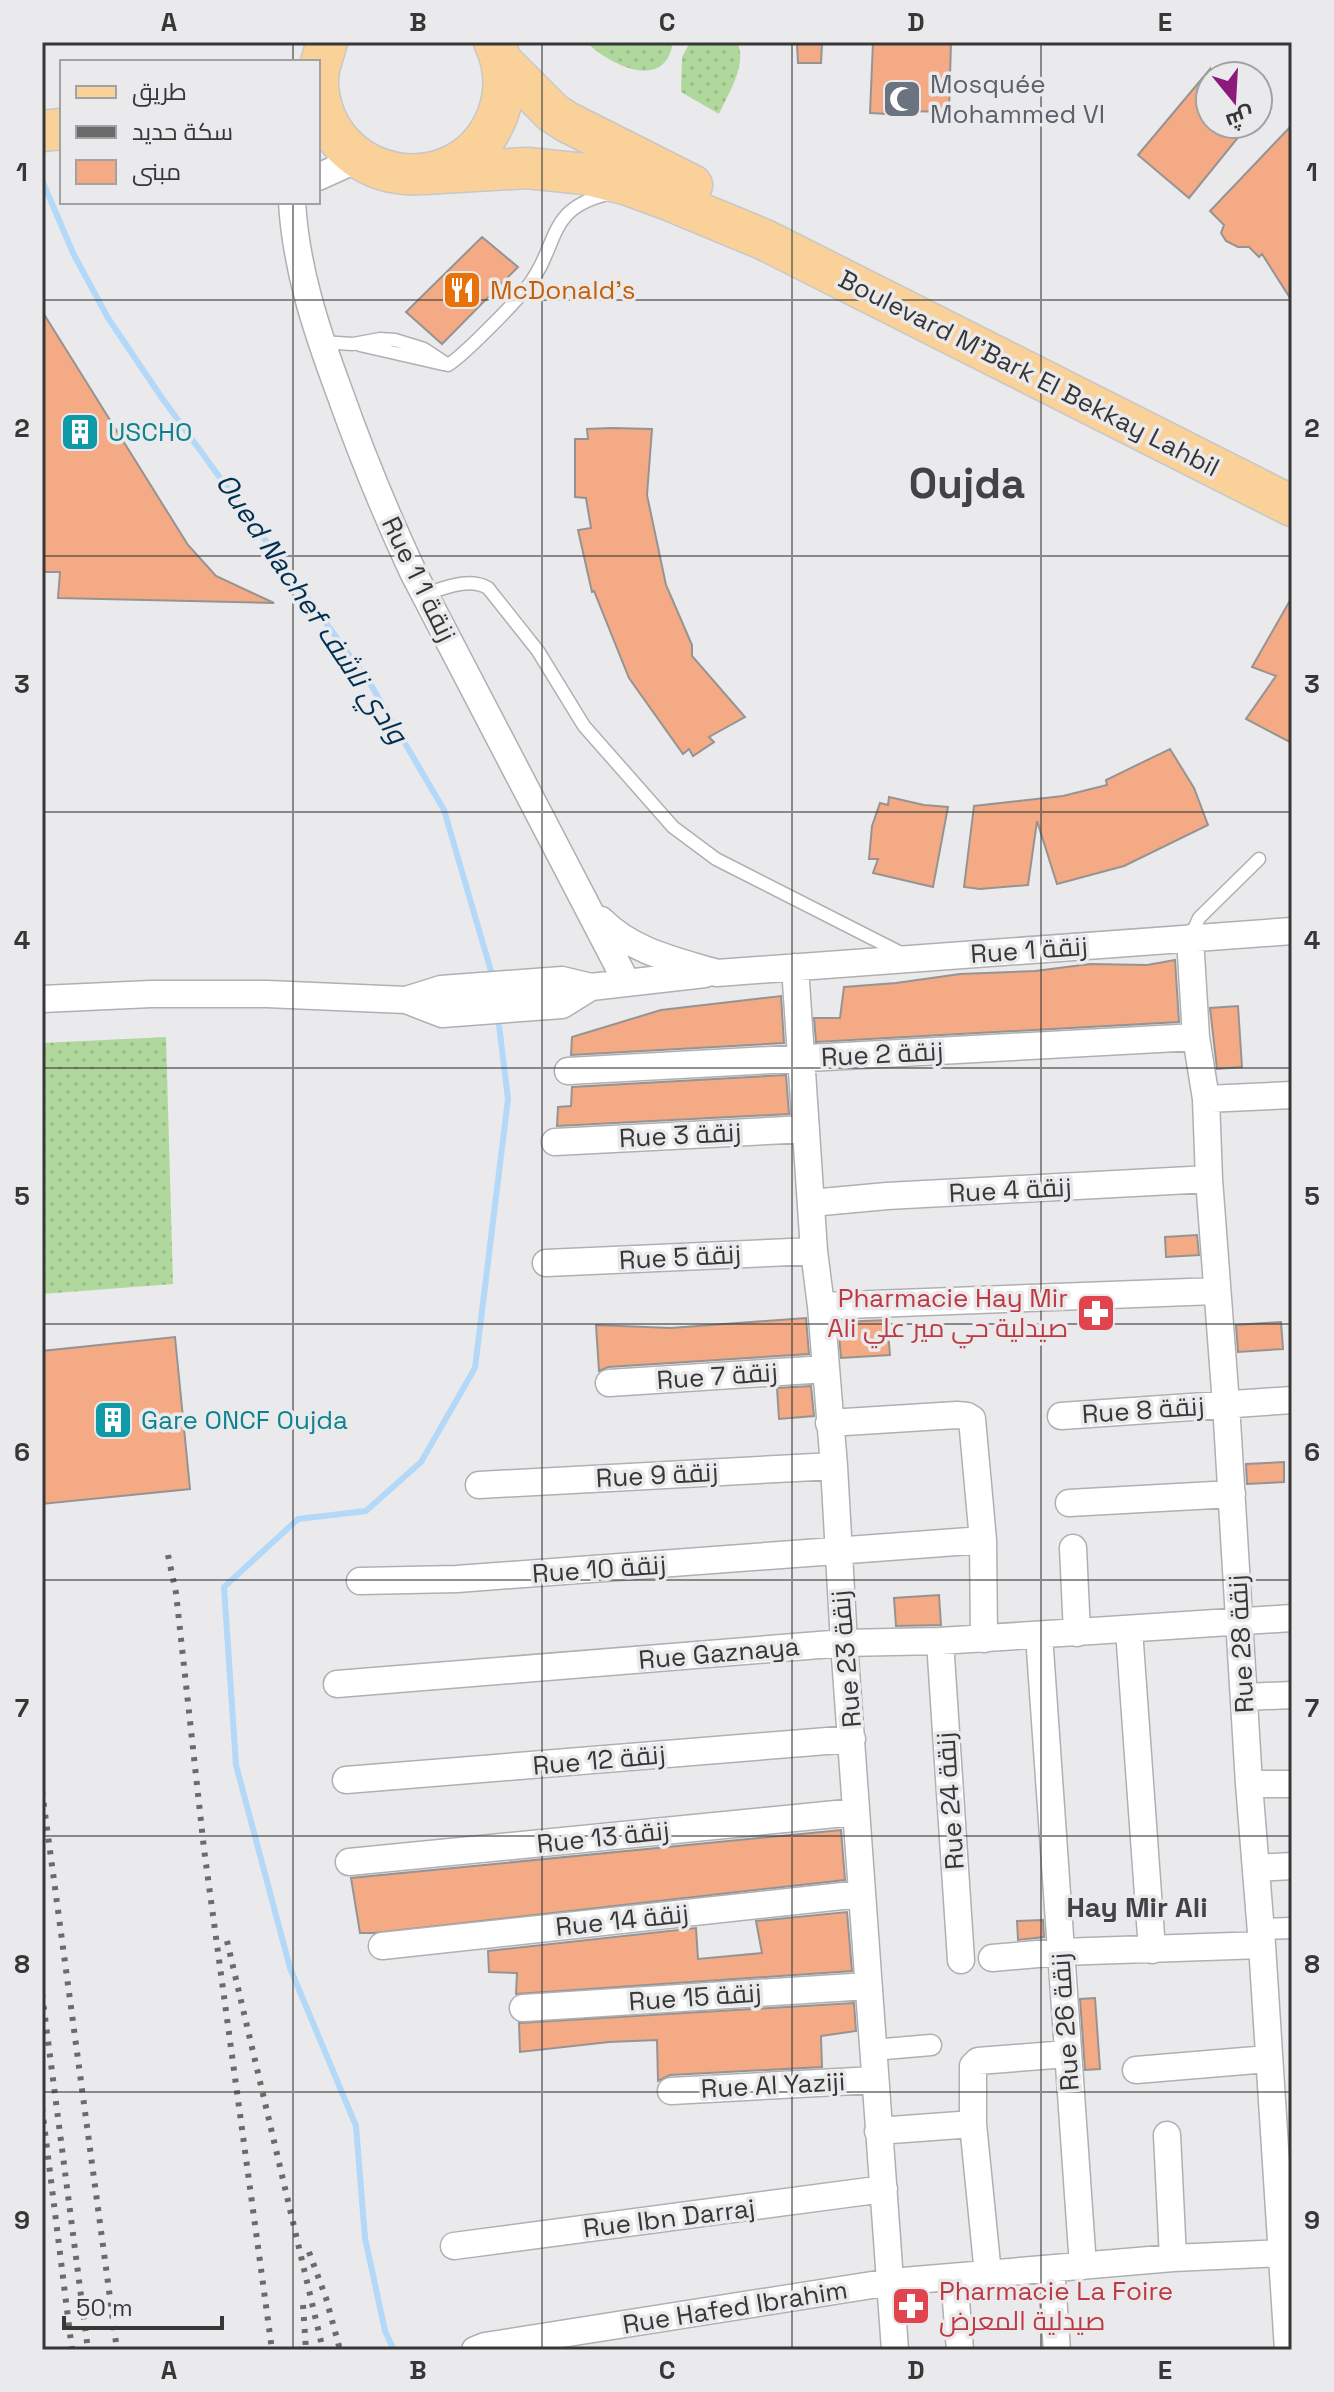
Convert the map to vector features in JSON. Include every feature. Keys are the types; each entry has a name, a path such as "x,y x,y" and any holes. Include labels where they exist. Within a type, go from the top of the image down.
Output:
{"main road":[{"path":"320,68 327,42"},
{"path":"424,174 453,165 466,157 487,135 500,108 503,93 499,49"},
{"name":"Boulevard M'Bark El Bekkay Lahbil","path":"499,49 553,113 696,187 726,207 765,240"},
{"path":"320,95 323,113 341,149"},
{"name":"Boulevard M'Bark El Bekkay Lahbil","path":"341,149 383,171 396,174 527,168 585,174 643,190 765,240 1292,506"}],"street":[{"path":"320,175 341,149"},
{"name":"Rue 1 زنقة 1","path":"292,204 300,268 321,342 365,464 425,594 627,983"},
{"path":"294,232 300,204"},
{"name":"Rue 1 زنقة 1","path":"590,908 612,931 630,944 649,952 717,973 766,969"},
{"name":"Rue زنقة 1","path":"766,969 1292,931"},
{"name":"Rue 28 زنقة","path":"1190,938 1196,1037 1206,1099 1249,1784 1289,2338"},
{"name":"Rue 23 زنقة","path":"795,967 814,1251 834,1466 861,1894 895,2350"},
{"path":"42,999 267,994 441,1001 562,992 717,973"},
{"name":"Rue 2 زنقة","path":"568,1071 1196,1037"},
{"path":"1206,1099 1292,1095"},
{"name":"Rue 3 زنقة","path":"555,1142 806,1129"},
{"name":"Rue 4 زنقة","path":"811,1203 887,1196 1209,1179"},
{"name":"Rue 5 زنقة","path":"546,1263 814,1251"},
{"path":"821,1306 1216,1291"},
{"name":"Rue 7 زنقة","path":"609,1383 826,1369"},
{"name":"Rue 8 زنقة","path":"1061,1416 1292,1400"},
{"path":"829,1423 967,1416 972,1419 983,1540 984,1639"},
{"name":"Rue 9 زنقة","path":"479,1485 834,1466"},
{"path":"1069,1503 1232,1494"},
{"name":"Rue 10 زنقة","path":"360,1581 457,1579 983,1540"},
{"path":"1073,1548 1077,1633"},
{"name":"Rue Gaznaya","path":"337,1684 844,1643 984,1639 1292,1618"},
{"path":"1129,1630 1152,1950"},
{"name":"Rue 26 زنقة","path":"1039,1635 1083,2266"},
{"name":"Rue 24 زنقة","path":"940,1641 961,1960"},
{"path":"1244,1697 1292,1695"},
{"name":"Rue 12 زنقة","path":"346,1780 852,1739"},
{"path":"1249,1784 1292,1784"},
{"name":"Rue 13 زنقة","path":"349,1862 856,1812"},
{"path":"1256,1868 1292,1866"},
{"name":"Rue 14 زنقة","path":"382,1946 861,1894"},
{"path":"961,1960 1061,1952 1152,1950 1261,1937 1292,1928"},
{"name":"Rue 15 زنقة","path":"523,2008 868,1986"},
{"path":"873,2050 931,2045"},
{"path":"988,2274 973,2124 973,2066 978,2061 1067,2054"},
{"path":"1136,2070 1268,2059"},
{"name":"Rue Al Yaziji","path":"671,2091 875,2080"},
{"path":"878,2131 973,2124"},
{"path":"1167,2135 1173,2258"},
{"name":"Rue Ibn Darraj","path":"454,2246 884,2189"},
{"name":"Rue Hafed Ibrahim","path":"480,2348 891,2282 1173,2258 1284,2245"},
{"path":"1051,2269 1057,2350"},
{"path":"954,2277 960,2350"}],"lane":[{"path":"321,342 353,344 380,339 410,344 432,352 444,364 453,362 529,285 563,216 596,197 643,190"},
{"path":"425,594 468,582 477,582 488,588 538,651 584,726 673,827 716,859 911,958"},
{"path":"1190,938 1199,918 1259,859"}],"green space":[{"path":"586,42 673,42 668,58 659,67 636,70 609,59"},
{"path":"690,42 737,42 739,69 719,114 681,92 682,57"},
{"path":"166,1037 173,1284 42,1294 42,1043"}],"building":[{"path":"873,42 951,42 949,112 906,111 907,115 870,113"},
{"path":"797,44 822,44 821,63 798,63"},
{"path":"1194,88 1194,140 1236,140 1189,198 1138,155"},
{"path":"1292,125 1292,301 1262,254 1259,257 1249,247 1238,247 1226,241 1221,233 1224,225 1210,211"},
{"name":"McDonald's","path":"482,237 518,267 442,344 406,312"},
{"name":"USCHO","path":"42,311 188,545 216,576 274,603 58,598 60,572 42,572"},
{"path":"587,429 652,429 647,495 666,585 692,645 692,656 745,717 709,737 714,742 693,756 689,749 683,754 629,678 592,592 578,530 591,528 586,498 575,497 575,439 588,439"},
{"path":"1292,597 1292,743 1246,719 1276,676 1252,667"},
{"path":"1170,749 1194,788 1208,825 1124,866 1057,884 1037,821 1028,885 980,889 964,887 974,806 1063,796 1107,785 1106,780"},
{"path":"889,797 948,807 933,887 873,873 878,859 869,859 872,826 880,803 888,805"},
{"path":"1175,960 1179,1022 816,1042 814,1018 840,1018 844,987 960,974 1035,971 1090,964 1147,965"},
{"path":"781,996 784,1043 571,1055 572,1037 661,1010"},
{"path":"1238,1006 1242,1067 1217,1069 1210,1008"},
{"path":"786,1075 789,1114 557,1126 558,1107 571,1106 572,1087"},
{"path":"1197,1235 1199,1255 1166,1257 1165,1237"},
{"path":"806,1318 809,1354 608,1367 599,1371 596,1325 671,1328"},
{"path":"887,1320 890,1355 841,1358 838,1322"},
{"path":"1281,1322 1283,1349 1238,1352 1236,1325"},
{"name":"Gare ONCF Oujda","path":"175,1337 190,1489 42,1504 42,1351"},
{"path":"811,1386 814,1416 779,1419 777,1388"},
{"path":"1284,1462 1284,1482 1247,1484 1246,1464"},
{"path":"939,1595 941,1625 896,1626 894,1598"},
{"path":"841,1830 845,1880 374,1933 360,1933 351,1878"},
{"path":"847,1912 852,1971 516,1994 517,1973 489,1972 488,1951 696,1928 698,1959 762,1953 756,1921"},
{"path":"1043,1920 1044,1937 1018,1940 1017,1921"},
{"path":"1095,1998 1100,2069 1085,2070 1080,1999"},
{"path":"854,2003 856,2031 821,2036 822,2067 670,2075 658,2081 657,2040 520,2052 519,2023"}],"waterway":[{"name":"Oued Nachef وادي ناشف","path":"42,180 73,253 108,318 162,398 371,685 444,810 493,978"},
{"name":"Oued Nachef وادي ناشف","path":"394,2350 385,2331 365,2238 356,2126 290,1968 236,1765 224,1587 298,1519 366,1511 421,1462 475,1368 508,1099 498,1017"}],"railway":[{"path":"168,1555 176,1593 204,1849 272,2350"},
{"path":"42,1791 117,2350"},
{"path":"227,1941 323,2350"},
{"path":"42,1994 88,2350"},
{"path":"42,2108 72,2350"},
{"path":"309,2252 340,2350"},
{"path":"303,2305 306,2350"}],"place":[{"name":"Mosquée Mohammed VI","path":"902,99"},
{"name":"McDonald's","path":"462,290"},
{"name":"USCHO","path":"80,432"},
{"name":"Pharmacie Hay Mir Ali صيدلية حي مير علي","path":"1096,1313"},
{"name":"Gare ONCF Oujda","path":"113,1420"},
{"name":"Pharmacie La Foire صيدلية المعرض","path":"911,2306"}],"district":[{"name":"Oujda","path":"967,483"},
{"name":"Hay Mir Ali","path":"1137,1907"}]}
